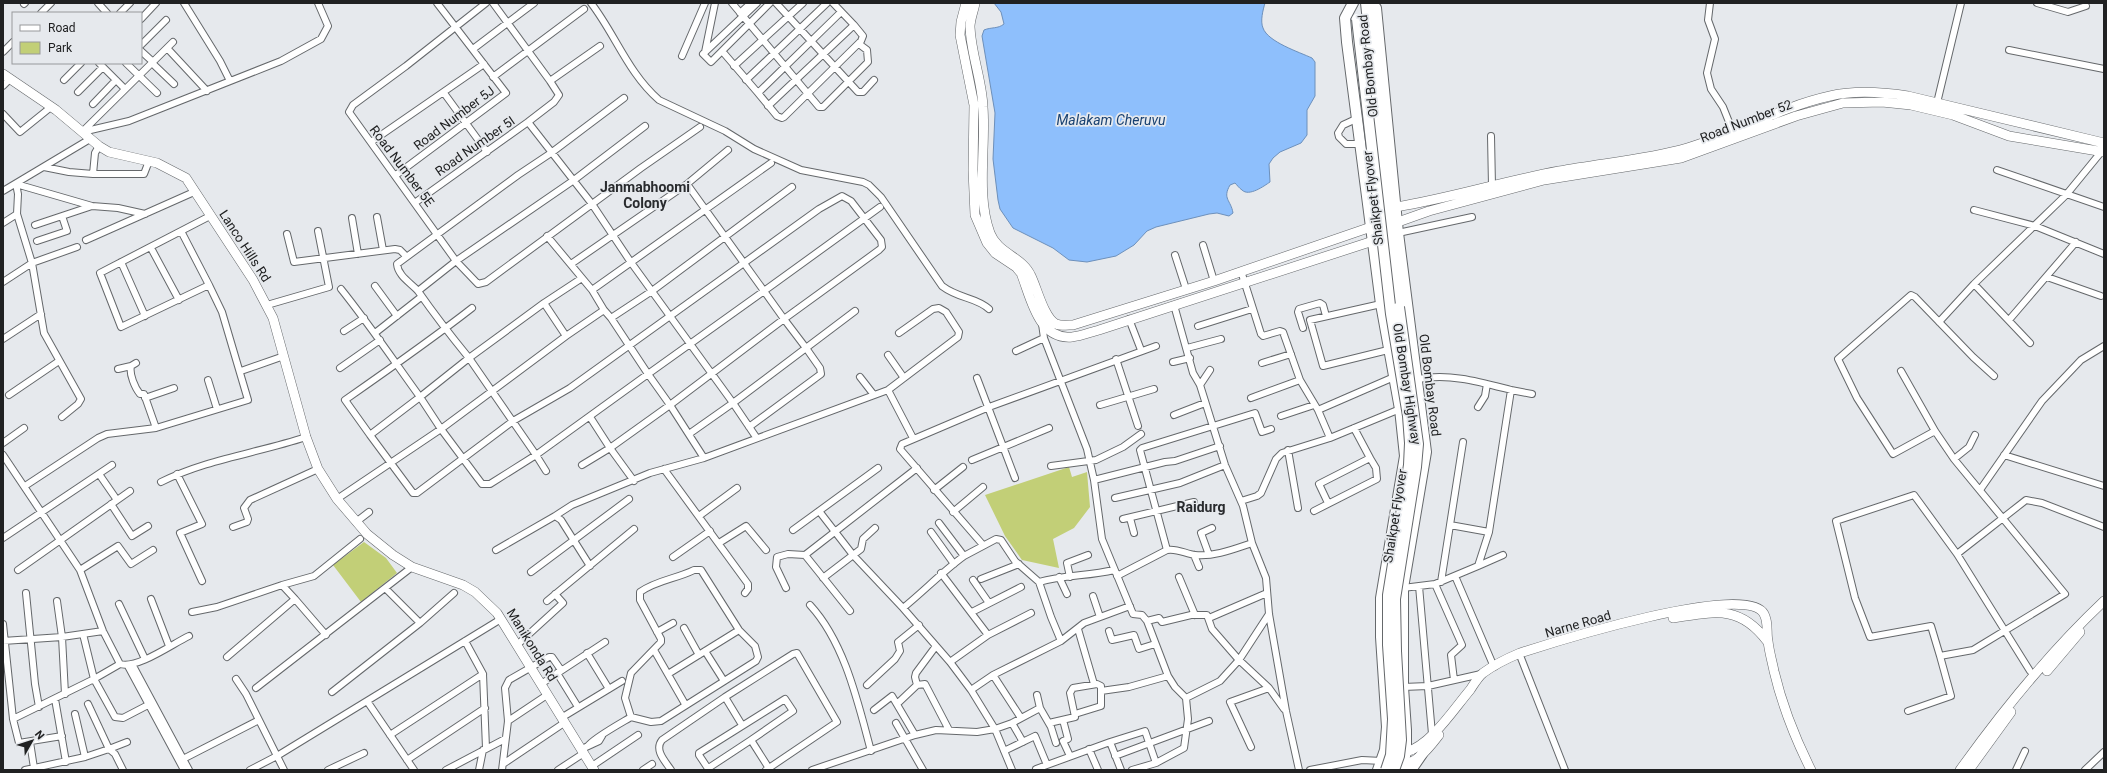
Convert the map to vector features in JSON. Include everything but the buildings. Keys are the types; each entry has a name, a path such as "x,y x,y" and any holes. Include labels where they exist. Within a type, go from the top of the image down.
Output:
{"main road":[{"name":"Old Bombay Highway","path":"1353,3 1345,18 1356,120 1381,304 1400,409 1405,456 1381,598 1381,637 1386,726 1382,767"},
{"name":"Shaikpet Flyover","path":"1356,3 1361,19 1418,444 1416,467 1395,599 1396,651 1401,740 1400,756 1394,770"},
{"name":"Shaikpet Flyover","path":"1366,3 1361,19 1390,314 1408,416 1410,443 1409,465 1388,594 1388,645 1393,719 1391,756 1382,767"},
{"name":"Old Bombay Road","path":"1372,3 1376,8 1398,233 1418,379 1426,452 1403,588 1405,768"},
{"path":"1405,768 1422,754"}],"street":[{"path":"43,12 51,3"},
{"path":"121,12 130,3"},
{"path":"142,18 156,3"},
{"path":"194,3 186,6 220,61 230,81"},
{"path":"82,132 129,121 207,91 281,61 322,39 328,30 328,26 318,3"},
{"path":"437,3 493,77 584,9"},
{"path":"455,28 486,3"},
{"path":"493,3 550,81 600,46"},
{"path":"473,49 534,3"},
{"path":"591,3 622,54 651,93 659,100 725,131 754,149 801,170 869,185 881,197 942,286 956,296 979,302 989,309"},
{"path":"682,56 705,3"},
{"path":"704,53 715,3"},
{"path":"732,3 762,41 774,53 819,107 823,107 868,62 867,50 859,44"},
{"path":"742,15 751,3"},
{"path":"704,53 742,15 757,3"},
{"path":"704,53 711,62 770,3"},
{"path":"776,3 824,52 848,81 861,92 874,80"},
{"path":"734,66 803,3"},
{"path":"746,80 826,3"},
{"path":"722,51 768,106 777,116 782,118 835,65 859,44 863,36 832,3"},
{"path":"966,3 961,22 963,51 974,105 973,170 975,215 980,230 993,245 1001,258 1024,271 1051,321 1062,325 1073,326 1214,281 1371,227"},
{"path":"975,3 970,25 972,47 983,107 985,212 993,245"},
{"path":"1710,3 1708,20 1715,39 1707,73 1710,89 1723,107 1733,132"},
{"path":"1936,107 1961,3"},
{"path":"2038,3 2068,12 2086,6"},
{"path":"758,93 841,12"},
{"path":"142,43 166,20"},
{"path":"961,22 970,25"},
{"path":"768,106 854,25"},
{"name":"Road Number 5E","path":"455,28 353,105 349,112 416,202 456,260 474,282 481,284 547,236"},
{"path":"82,132 173,42"},
{"path":"3,52 12,43"},
{"path":"167,48 207,91"},
{"path":"2009,50 2104,69"},
{"path":"142,52 174,84"},
{"path":"64,80 80,64"},
{"path":"127,64 157,93"},
{"path":"371,142 484,64"},
{"path":"78,92 101,65 125,89"},
{"path":"3,86 7,77"},
{"name":"Lanco Hills Rd","path":"7,77 51,107 99,146 109,152 149,161 172,169 186,178 253,280 267,305 273,318 306,437 318,469 337,499 357,524"},
{"name":"Road Number 5J","path":"396,175 506,94 493,77"},
{"path":"93,104 116,80"},
{"name":"Road Number 5I","path":"416,202 528,122 557,98 558,95 550,81"},
{"name":"Road Number 52","path":"1396,207 1437,200 1558,171 1636,160 1686,148 1733,132 1792,108 1829,96 1845,94 1880,92 1908,96 2009,136 2103,149"},
{"path":"444,93 486,152"},
{"path":"546,471 493,391 469,358 444,329 418,291 397,268 397,264 406,256 551,153 624,98"},
{"name":"Road Number 52","path":"1398,222 1429,210 1544,180 1681,158 1796,116 1832,105 1852,102 1882,102 1936,107 2103,149"},
{"path":"3,114 20,132 51,107"},
{"path":"1356,120 1343,125 1338,133 1339,137 1346,144 1360,144"},
{"path":"528,122 592,204 630,261 712,373 756,437"},
{"path":"418,291 456,260 574,180 645,126"},
{"path":"700,127 547,236 592,290 704,458"},
{"path":"1491,136 1492,186"},
{"path":"3,191 90,139"},
{"path":"93,174 95,153 99,146"},
{"path":"1939,322 1974,284 2066,195 2103,149"},
{"path":"571,264 687,184 728,150"},
{"path":"44,167 70,172 93,174 144,174 149,161"},
{"path":"592,290 630,261 771,163"},
{"path":"1997,170 2104,207"},
{"path":"16,184 92,206 118,208 145,214"},
{"path":"16,184 18,194 17,214 32,263 44,333 81,400 62,417"},
{"path":"687,184 820,368 821,374 749,427"},
{"path":"611,318 652,291 792,187"},
{"path":"86,240 194,192"},
{"path":"472,308 346,400 413,493 416,493 462,457 513,421 570,388 820,209 842,196 851,201 881,240 882,247 670,405 610,448 582,465"},
{"path":"35,225 92,206"},
{"path":"341,289 375,333 441,429 480,482 486,486 536,455 590,417 690,343 880,207"},
{"path":"1974,210 2035,226 2104,254"},
{"path":"3,223 17,214"},
{"path":"36,241 67,231 62,216"},
{"path":"209,286 121,327 100,273 151,248 210,216"},
{"path":"377,217 383,250"},
{"path":"352,218 358,254"},
{"path":"1398,233 1472,218"},
{"path":"25,486 98,438 107,434 156,428 248,400 241,370 222,312 181,231"},
{"path":"267,305 329,287 318,231"},
{"path":"288,234 294,262 398,249 406,256"},
{"path":"1042,324 1053,334 1074,337 1373,241"},
{"path":"2009,320 2076,242"},
{"path":"1203,245 1214,281"},
{"path":"3,282 32,263 77,247"},
{"path":"151,248 179,300"},
{"path":"1175,255 1186,289"},
{"path":"121,262 145,316"},
{"path":"1024,271 1042,324 1044,338 1077,420 1090,462 1102,539 1133,614 1142,615 1147,621 1168,676 1175,687 1186,698 1187,729 1185,746 1182,751 1156,763 1132,770"},
{"path":"1241,271 1261,335 1281,331 1300,380 1316,408 1330,438"},
{"path":"2047,277 2101,296"},
{"path":"370,435 469,358 544,303 582,278"},
{"path":"1974,284 2030,343"},
{"path":"375,286 397,316"},
{"path":"1935,432 1893,454 1857,398 1838,359 1911,295 1915,297 1994,376"},
{"path":"375,333 421,297"},
{"path":"544,303 566,336"},
{"path":"1303,328 1298,312 1299,309 1320,303 1326,316"},
{"path":"1381,304 1310,320 1323,366 1412,343"},
{"path":"1174,305 1193,373 1200,385 1226,465 1240,501 1252,543 1266,578 1269,614 1286,711 1299,770"},
{"path":"496,550 572,505 634,481 704,458 756,437 888,390 958,337 959,332 946,312 939,308 933,309 898,333"},
{"path":"1198,326 1252,309"},
{"path":"337,499 441,429 566,336 604,310"},
{"path":"689,434 856,311"},
{"path":"3,339 41,314"},
{"path":"344,331 364,318"},
{"path":"1129,319 1141,350"},
{"path":"1016,351 1044,338"},
{"path":"1187,348 1221,338"},
{"path":"340,368 380,340"},
{"path":"983,545 934,490 900,446 913,438 989,407 1116,359 1156,346"},
{"path":"1980,490 2042,401 2081,360 2104,346"},
{"path":"1262,363 1291,354"},
{"path":"888,355 904,378"},
{"path":"241,370 284,356"},
{"path":"1173,362 1190,358"},
{"path":"1116,359 1138,426"},
{"path":"9,395 59,361"},
{"path":"118,369 134,365 130,370 136,390 140,394 144,394 156,428"},
{"path":"1200,385 1210,370"},
{"path":"1901,371 1935,432 1954,459 1980,490 2002,520 2065,594 1973,650 1940,656"},
{"path":"1418,379 1447,376 1532,394"},
{"path":"860,377 874,395"},
{"path":"1281,416 1316,408 1394,377"},
{"path":"977,378 1004,445 1015,478"},
{"path":"208,380 217,409"},
{"path":"1251,398 1300,380"},
{"path":"1478,407 1485,396 1487,384"},
{"path":"145,398 174,388"},
{"path":"1100,405 1154,388"},
{"path":"888,390 913,438"},
{"path":"1478,566 1489,532 1511,390"},
{"path":"1174,415 1205,403"},
{"path":"1240,501 1257,496 1261,493 1276,459 1282,453 1330,438 1400,409"},
{"path":"1167,550 1140,450 1143,447 1156,442 1169,441 1255,413 1262,432 1271,429"},
{"path":"590,417 634,481"},
{"path":"3,443 24,428"},
{"path":"972,460 1004,445 1049,428"},
{"path":"1314,511 1377,479 1376,468 1354,428"},
{"path":"1051,466 1090,462 1123,447 1140,434"},
{"path":"1954,459 1969,447 1975,435"},
{"path":"161,482 198,466 274,448 306,437"},
{"path":"1454,680 1451,655 1462,645 1438,583 1450,525 1463,442"},
{"path":"1094,480 1175,461 1220,446"},
{"path":"1288,450 1298,508"},
{"path":"3,455 80,570 103,630 120,664"},
{"path":"2004,455 2104,486"},
{"path":"1328,503 1319,484 1370,458"},
{"path":"3,538 112,465"},
{"path":"1115,498 1151,488 1180,483 1226,465"},
{"path":"934,490 963,467"},
{"path":"793,530 878,468"},
{"path":"786,588 776,567 775,559 788,554 805,555 916,468"},
{"path":"233,527 247,522 248,519 244,508 250,500 318,469"},
{"path":"666,471 748,584 748,589 745,593"},
{"path":"98,474 117,500"},
{"path":"177,474 202,524 180,533 202,581"},
{"path":"953,512 983,487"},
{"path":"699,516 737,488"},
{"path":"18,570 130,491"},
{"path":"1908,711 1951,696 1931,626 1870,637 1855,598 1836,522 1914,495 1957,554 2030,671"},
{"path":"530,572 629,499"},
{"path":"1957,554 2026,500 2031,500 2104,527"},
{"path":"1123,519 1194,502"},
{"path":"111,504 132,536 148,526"},
{"path":"819,511 853,555 919,625 971,690 995,729 1012,770"},
{"path":"357,524 369,512"},
{"path":"557,515 590,566"},
{"path":"1130,518 1134,533"},
{"path":"939,523 964,556"},
{"name":"Manikonda Rd","path":"357,524 409,566 463,585 485,600 502,619 562,721 584,750 593,768"},
{"path":"1450,525 1489,532"},
{"path":"719,543 746,526 766,550"},
{"path":"823,578 861,549 863,539 874,528"},
{"path":"1209,555 1201,534 1212,528"},
{"path":"547,601 634,529"},
{"path":"673,557 710,531"},
{"path":"931,532 954,564"},
{"path":"192,612 217,607 314,576 360,539"},
{"path":"903,608 926,589 941,573 964,556 996,539 1001,540 1019,564 1039,582 1051,618 1062,641"},
{"path":"1039,582 1059,577 1115,573 1167,550 1175,550 1194,555 1209,555 1252,543"},
{"path":"80,570 118,546 131,564 153,550"},
{"path":"805,555 850,612"},
{"path":"1070,577 1067,563 1088,555"},
{"path":"1194,555 1199,567"},
{"path":"1403,588 1438,583 1503,556"},
{"path":"981,579 1019,564"},
{"path":"256,688 386,589 409,566"},
{"path":"558,770 584,750 599,741 602,736 630,717 657,722 752,664 758,657 754,646 739,630 704,574 698,570 682,576 655,582 640,592 640,600 661,642 631,672 625,695 630,717"},
{"path":"941,573 988,635"},
{"path":"1455,576 1494,667"},
{"path":"1059,577 1067,594"},
{"path":"1179,577 1195,615"},
{"path":"973,580 989,603"},
{"path":"282,585 326,635"},
{"path":"1419,586 1425,636 1432,734"},
{"path":"972,612 1021,587"},
{"path":"386,589 420,623"},
{"path":"26,593 35,684 39,707"},
{"path":"332,692 420,623 454,593"},
{"path":"1209,618 1267,593"},
{"path":"517,645 563,603 555,594"},
{"path":"1093,596 1100,617"},
{"path":"151,599 169,646"},
{"path":"227,657 295,599"},
{"path":"57,601 62,637 65,694"},
{"path":"1960,770 2000,715 2068,637 2104,601"},
{"path":"119,604 145,659"},
{"name":"Narne Road","path":"1406,752 1416,749 1432,734 1482,674 1519,654 1583,634 1713,605 1744,604 1759,608 1764,614 1767,623 1767,641 1785,708 1810,770"},
{"path":"810,605 824,620 851,678 871,751"},
{"path":"971,690 993,675 1062,641 1084,623 1130,606"},
{"path":"1970,770 2004,720 2080,632 2104,609"},
{"path":"950,662 988,635 1031,613"},
{"name":"Narne Road","path":"1422,754 1486,677 1498,668 1521,658 1671,618 1706,613 1727,614 1746,620 1758,628 1767,641"},
{"path":"1186,698 1220,680 1239,660 1269,614"},
{"path":"1147,621 1159,618 1162,622 1195,615 1207,615 1212,629 1239,660 1269,688 1286,711"},
{"path":"253,769 277,756 502,619"},
{"path":"657,632 673,623"},
{"path":"3,624 5,667 13,719 19,744 62,736"},
{"path":"867,685 895,659 900,651 898,642 919,625"},
{"path":"684,628 724,681"},
{"path":"1078,629 1094,684"},
{"path":"4,641 62,637 103,630"},
{"path":"668,674 739,630"},
{"path":"1109,630 1112,640 1134,635 1139,649 1155,644"},
{"path":"83,634 94,680 115,717 122,726"},
{"path":"13,719 94,680 120,664 130,665 145,659 189,636"},
{"path":"466,641 483,674 485,708 484,749 479,770"},
{"path":"540,684 605,642"},
{"path":"917,685 914,677 936,646"},
{"path":"654,650 685,704"},
{"path":"587,653 609,689"},
{"path":"671,770 658,748 662,740 725,697 793,654 797,653 800,655 837,722 768,769 751,740"},
{"path":"503,767 508,721 505,688 506,683 509,680 552,657 578,707"},
{"path":"1521,658 1565,770"},
{"path":"130,665 148,704 187,770"},
{"path":"130,665 183,760 187,770"},
{"path":"390,735 483,674"},
{"path":"1403,687 1428,686 1482,674"},
{"path":"993,675 1021,718"},
{"path":"1101,691 1128,687 1168,676"},
{"path":"236,679 259,720 284,770"},
{"path":"503,767 578,707 622,681"},
{"path":"898,703 917,685 925,684 949,730"},
{"path":"1049,723 1075,717 1075,714 1101,706 1101,691 1099,684 1071,690 1075,714"},
{"path":"1251,747 1230,702 1269,688"},
{"path":"508,721 547,695"},
{"path":"1037,695 1040,708 1049,723 1056,743"},
{"path":"874,710 892,696 898,703 915,735"},
{"path":"725,697 742,725"},
{"path":"55,699 66,762"},
{"path":"785,700 793,711 751,740 710,767 707,767 699,755 699,753 742,725 785,700"},
{"path":"367,701 414,770"},
{"path":"88,704 109,749 115,754 123,770"},
{"path":"118,719 148,704"},
{"path":"407,760 485,708"},
{"path":"812,770 905,740 915,735 936,730 977,732 995,729 1012,723 1040,708"},
{"path":"75,714 85,757"},
{"path":"183,760 259,720"},
{"path":"1063,720 1068,739 1063,741 1070,756"},
{"path":"1115,756 1150,745 1209,721"},
{"path":"896,722 923,770"},
{"path":"1012,723 1023,742"},
{"path":"1036,769 1089,749 1145,731 1156,763"},
{"path":"593,768 638,735"},
{"path":"1004,751 1035,736 1047,765"},
{"path":"446,770 505,739"},
{"path":"30,742 38,768"},
{"path":"25,770 85,757 127,742"},
{"path":"1110,742 1121,770"},
{"path":"1089,749 1098,770"},
{"path":"2016,770 2025,751"},
{"path":"2085,770 2104,752"},
{"path":"328,770 364,753"},
{"path":"1310,770 1362,760 1382,767 1405,768"},
{"path":"643,770 652,764"}],"green space":[{"path":"1069,467 1072,477 1087,472 1090,507 1074,528 1053,539 1059,568 1022,560 1005,536 985,495"},
{"path":"364,542 386,558 397,573 361,602 333,565"}],"water":[{"name":"Malakam Cheruvu","path":"994,3 1265,3 1262,22 1266,33 1277,42 1312,58 1315,62 1315,96 1307,110 1307,135 1301,143 1280,152 1273,158 1269,164 1270,182 1264,186 1252,192 1245,192 1235,183 1230,185 1227,197 1233,213 1229,216 1217,213 1209,214 1156,227 1147,231 1134,245 1116,256 1087,262 1069,260 1053,248 1013,228 1000,209 993,159 995,113 982,36 984,30 999,27 1004,24 1001,12"}],"district":[{"name":"Janmabhoomi Colony","path":"645,196"},
{"name":"Raidurg","path":"1201,507"}]}
